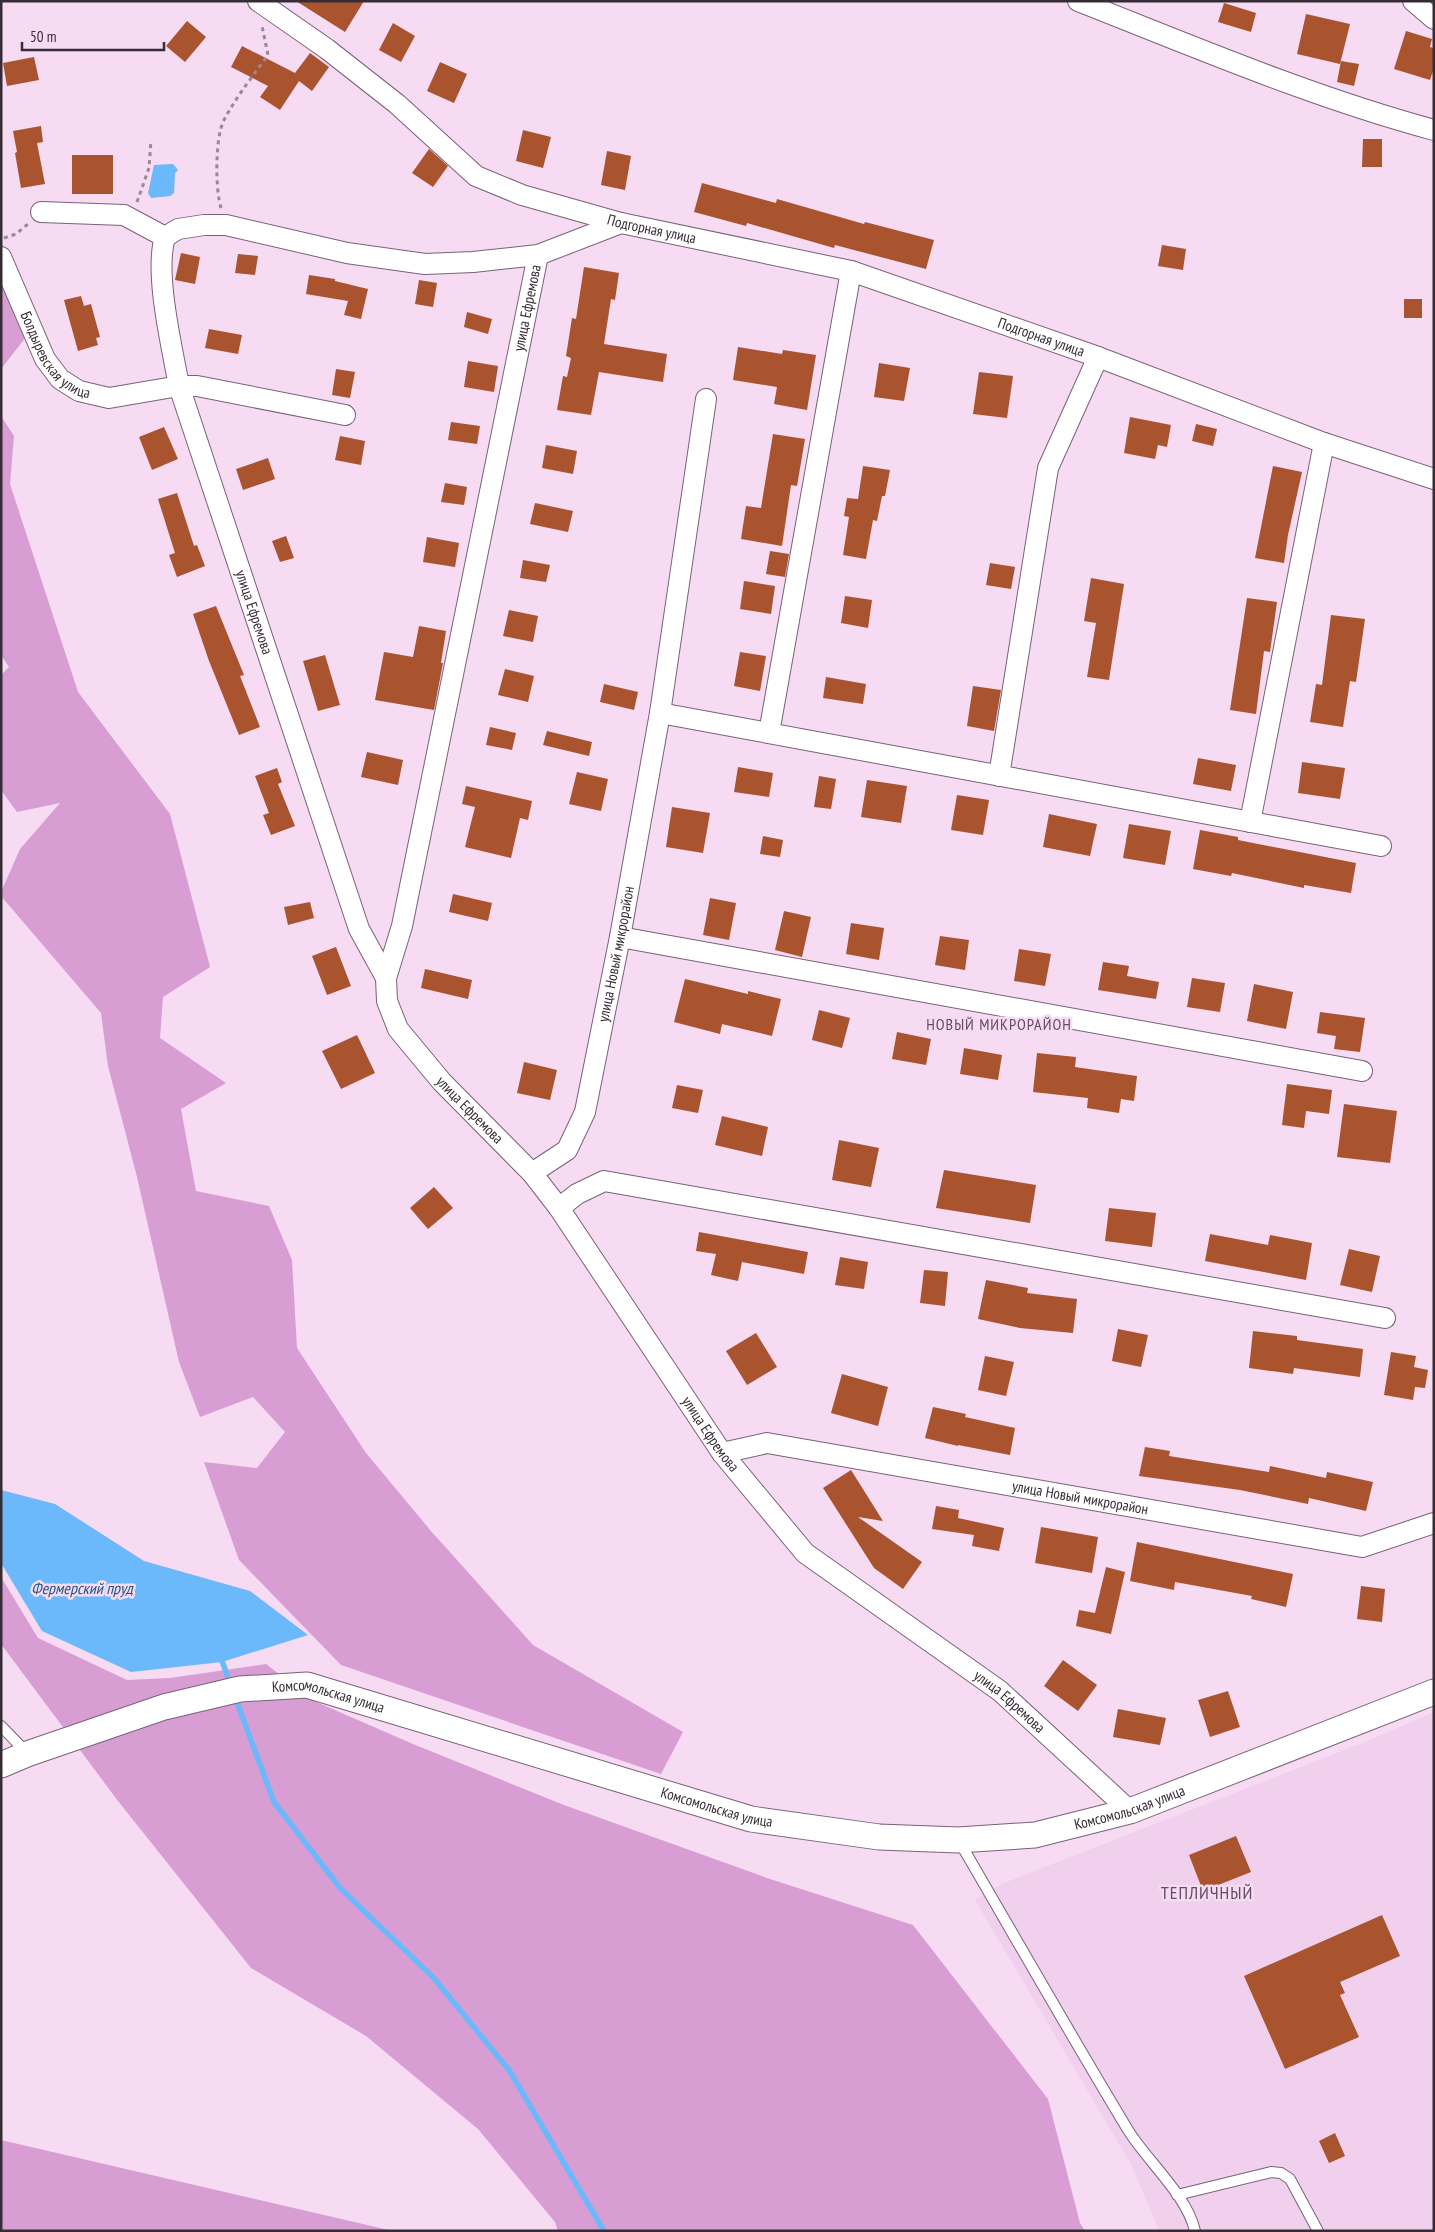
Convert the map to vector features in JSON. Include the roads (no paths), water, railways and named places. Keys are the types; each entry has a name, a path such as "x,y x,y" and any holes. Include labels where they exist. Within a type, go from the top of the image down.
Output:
{"street":[{"path":"1078,1 1299,87 1434,130"},
{"path":"1413,1 1434,19"},
{"name":"Подгорная улица","path":"258,2 327,49 397,104 476,176 522,195 621,223 851,271 1098,357 1324,443 1434,479"},
{"path":"41,212 124,215 165,237 178,229 204,225 226,225 347,254 425,264 473,262 538,255 621,223"},
{"name":"улица Ефремова","path":"165,237 162,248 166,311 179,386 358,929 386,978"},
{"name":"улица Ефремова","path":"538,255 402,926 386,978 388,1001 398,1030 442,1082 532,1173 560,1208 722,1453 805,1553 1000,1691 1130,1811"},
{"name":"Болдыревская улица","path":"1,258 45,359 60,379 79,391 109,398 179,386 197,386 345,414"},
{"path":"768,733 851,271"},
{"path":"999,776 1048,468 1098,357"},
{"name":"улица Новый микрорайон","path":"532,1173 568,1150 585,1112 620,937 660,713 706,399"},
{"path":"1250,822 1324,443"},
{"path":"660,713 1381,846"},
{"path":"620,937 1362,1071"},
{"path":"560,1208 577,1194 604,1181 1385,1318"},
{"name":"улица Новый микрорайон","path":"722,1453 767,1443 1362,1547 1434,1523"},
{"name":"Комсомольская улица","path":"1,1766 27,1754 164,1707 240,1690 307,1685 751,1819 879,1838 958,1840 1036,1835 1130,1811 1434,1692"}],"lane":[{"path":"1,1726 27,1754"},
{"path":"958,1840 1129,2132 1177,2195 1195,2231"},
{"path":"1177,2195 1271,2172 1281,2173 1290,2179 1318,2231"}],"water":[{"path":"173,164 178,170 175,173 174,193 170,196 151,198 148,193 154,165"},
{"name":"Фермерский пруд","path":"1,1490 55,1504 144,1561 250,1591 308,1635 222,1662 131,1672 42,1631 1,1563"}],"waterway":[{"path":"220,1655 231,1686"},
{"path":"235,1697 274,1802 341,1889 433,1977 509,2070 604,2231"}],"district":[{"name":"НОВЫЙ МИКРОРАЙОН","path":"999,1024"},
{"name":"ТЕПЛИЧНЫЙ","path":"1207,1893"}]}
